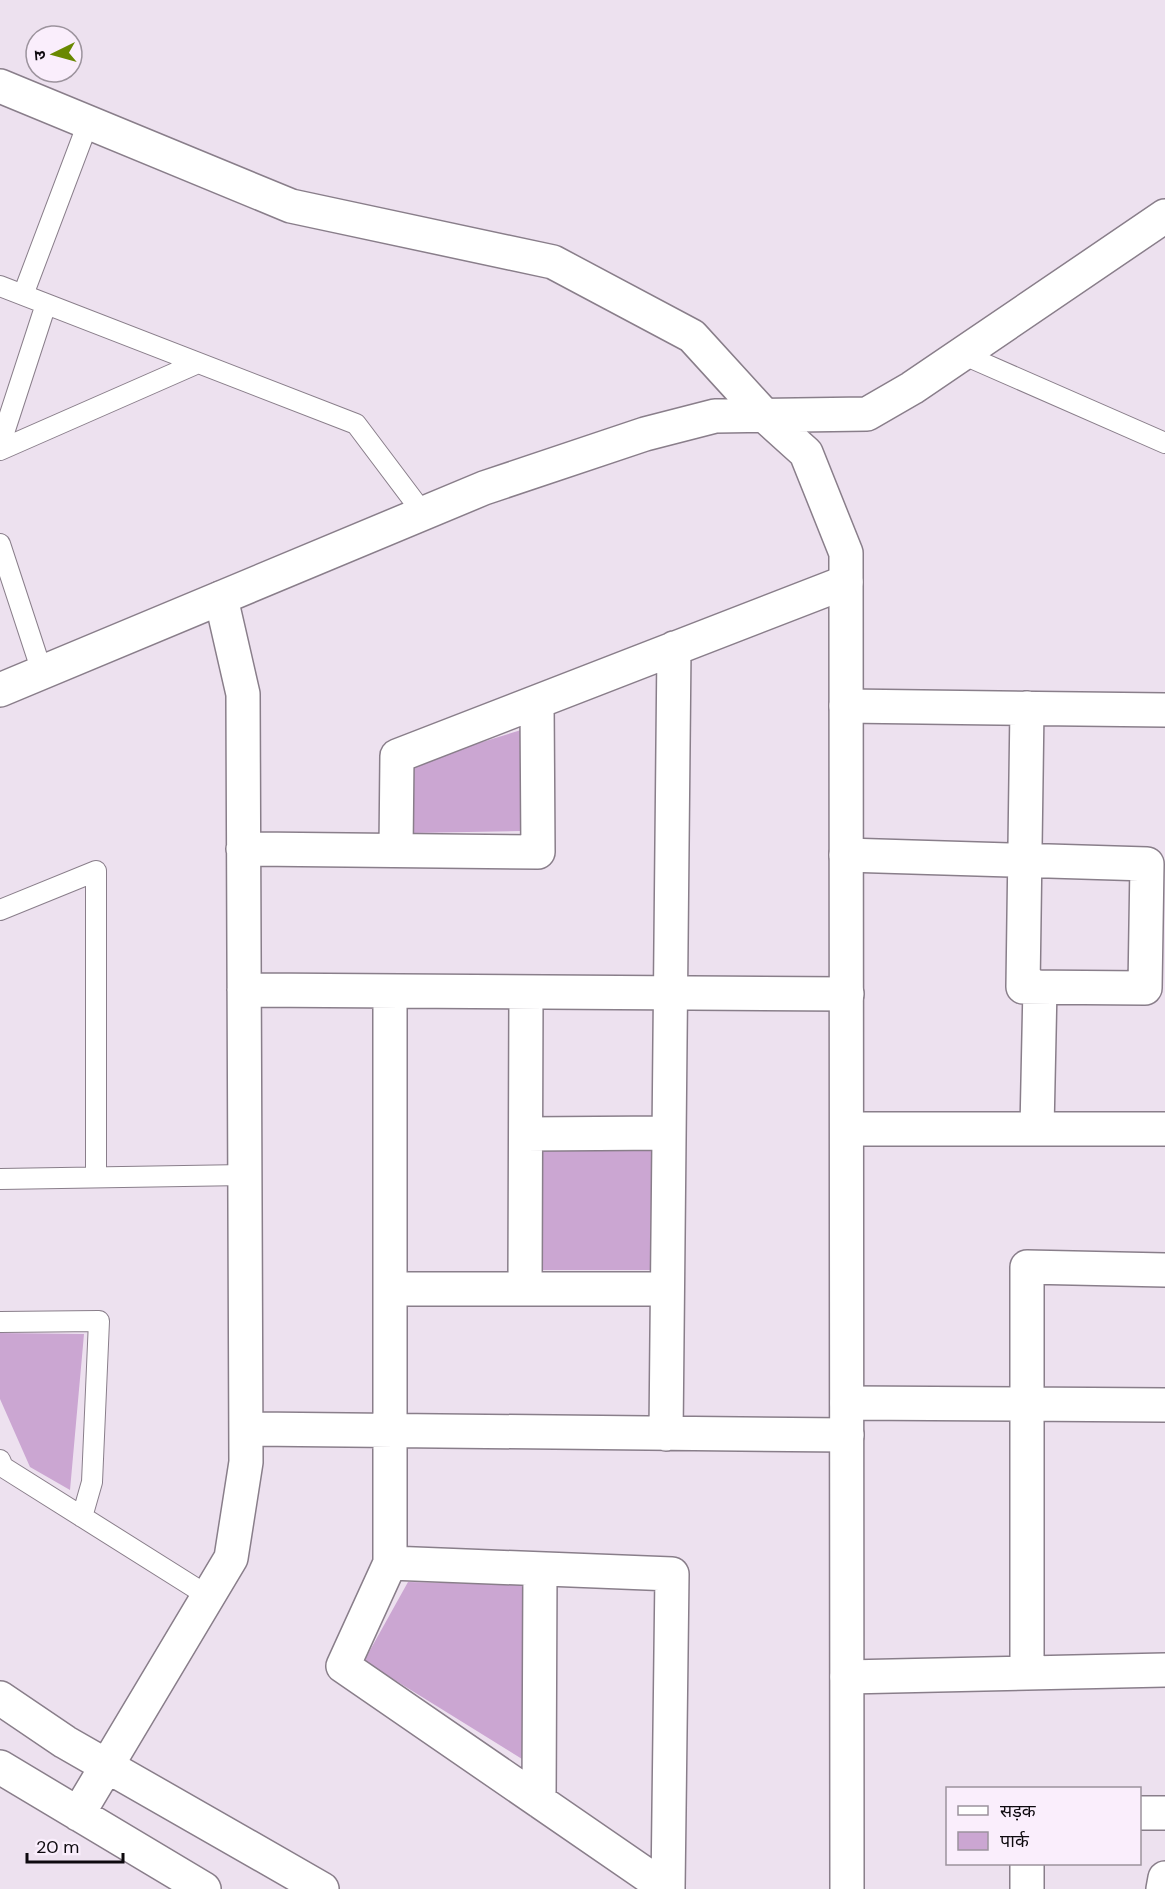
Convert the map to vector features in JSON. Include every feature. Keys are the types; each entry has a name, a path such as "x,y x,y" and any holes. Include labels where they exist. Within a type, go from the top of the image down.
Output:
{"street":[{"path":"0,86 291,206 553,262 692,336 765,416 807,453 846,553 847,1889"},
{"path":"0,690 484,488 645,434 715,416 867,414 1162,222"},
{"path":"396,850 397,756 846,582"},
{"path":"78,1814 231,1558 246,1462 243,694 221,597"},
{"path":"666,1434 674,648"},
{"path":"243,849 538,852 537,702"},
{"path":"846,706 1165,710"},
{"path":"846,855 1025,860 1147,864 1145,988 1023,987 1025,860 1027,708"},
{"path":"1037,1129 1040,987"},
{"path":"244,990 847,994"},
{"path":"390,991 390,1563 343,1666 667,1889"},
{"path":"525,1289 526,992"},
{"path":"847,1129 1165,1129"},
{"path":"526,1134 669,1133"},
{"path":"1027,1673 1027,1267 1165,1270"},
{"path":"390,1289 667,1289"},
{"path":"246,1429 666,1434 1027,1404 1165,1405"},
{"path":"390,1563 672,1574 667,1889"},
{"path":"539,1801 540,1569"},
{"path":"847,1677 1165,1670"},
{"path":"0,1698 277,1878 322,1889"},
{"path":"0,1767 204,1889"},
{"path":"1141,1814 1165,1813"},
{"path":"1027,1889 1028,1865"},
{"path":"1163,1889 1165,1878"}],"lane":[{"path":"23,295 88,123"},
{"path":"0,286 356,424 423,513"},
{"path":"0,445 46,304"},
{"path":"962,354 1165,442"},
{"path":"0,450 198,363"},
{"path":"0,544 42,672"},
{"path":"0,910 96,871 96,1177"},
{"path":"0,1179 245,1175"},
{"path":"0,1322 99,1321 92,1482 82,1517"},
{"path":"0,1460 3,1467 208,1596"}],"green space":[{"path":"521,730 520,831 411,833 414,763"},
{"path":"538,1149 655,1150 655,1270 537,1270"},
{"path":"0,1333 84,1334 70,1490 30,1467 0,1399"},
{"path":"408,1582 527,1585 522,1759 364,1661"}]}
